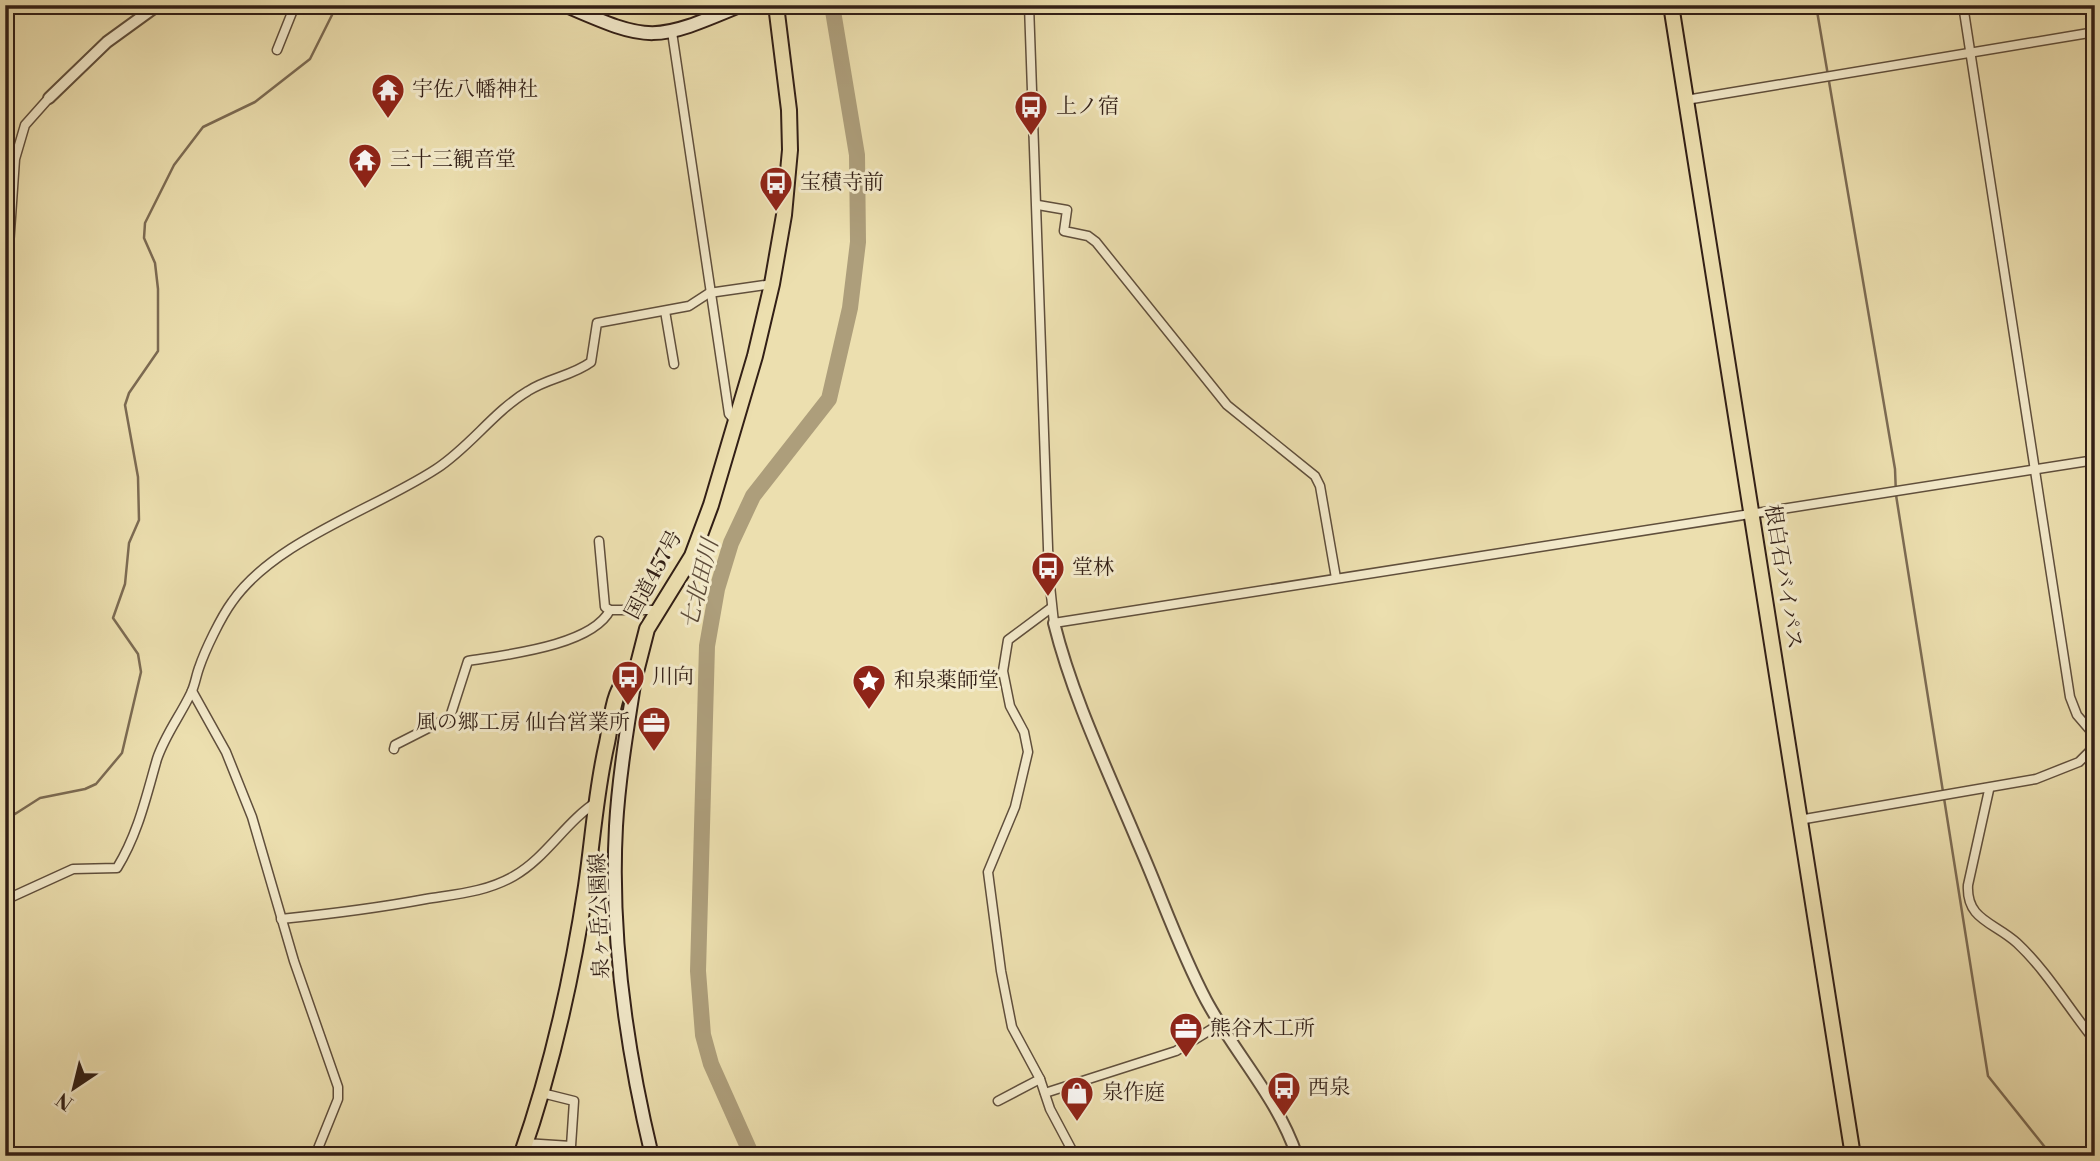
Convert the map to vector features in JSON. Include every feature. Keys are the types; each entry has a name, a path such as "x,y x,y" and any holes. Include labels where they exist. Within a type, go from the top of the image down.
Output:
{"highway":[{"name":"国道457号","path":"523,1149 542,1093 566,1001 617,696 622,682 636,672 647,629 692,556 711,505 755,356 772,284 784,215 790,150 789,110 776,5"},
{"name":"根白石バイパス","path":"1671,5 1853,1156"}],"main road":[{"path":"564,5 633,33 672,32 741,5"},
{"name":"泉ヶ岳公園線","path":"636,672 616,827 617,926 631,1060 652,1156"}],"street":[{"path":"5,303 15,159 25,125 49,98 107,43 158,5"},
{"path":"277,50 295,5"},
{"path":"1029,5 1051,608 1054,623 1095,741 1184,953 1220,1024 1275,1104 1297,1156"},
{"path":"1963,5 2037,469 2070,697 2077,715 2095,736"},
{"path":"672,32 709,293 729,414 735,421"},
{"path":"1686,100 2095,32"},
{"path":"1038,205 1067,210 1064,231 1088,236 1096,242 1227,405 1315,476 1336,578"},
{"path":"5,900 73,869 117,868 145,809 168,735 192,691 200,666 227,610 236,595 276,560 340,519 435,470 468,446 486,424 528,390 591,362 597,323 690,306 709,293 772,284"},
{"path":"665,311 674,364"},
{"path":"1054,623 2095,460"},
{"path":"599,541 605,607 610,610 657,610"},
{"path":"1051,608 1008,640 1003,671 1010,706 1024,732 1028,752 1015,807 988,873 1001,971 1012,1027 1040,1079 1050,1109 1075,1156"},
{"path":"394,749 395,745 450,717 468,661 566,640 601,624 610,610"},
{"path":"192,691 241,786 338,1087 338,1099 314,1156"},
{"path":"1799,820 1989,790 2036,779 2079,762 2095,746"},
{"path":"1989,790 1967,901 1972,910 2016,941 2029,955 2095,1041"},
{"path":"282,919 374,908 489,888 516,875 536,860 581,811 598,801"},
{"path":"1045,1093 1176,1051 1220,1024"},
{"path":"998,1101 1040,1079"},
{"path":"523,1149 571,1146 574,1101 542,1093"}],"waterway":[{"path":"5,807 15,814 40,798 85,789 96,784 122,753 141,672 138,654 113,618 125,584 129,543 139,520 138,477 125,405 129,393 158,351 158,289 155,263 144,238 145,223 174,165 203,127 255,102 310,59 337,5"},
{"name":"七北田川","path":"752,1156 711,1064 703,1035 698,971 707,646 717,589 731,543 753,496 829,399 850,308 858,242 857,155 832,5"},
{"path":"1816,5 1895,469 1896,495 1988,1076 2052,1156"}],"place":[{"name":"宇佐八幡神社","path":"388,120"},
{"name":"上ノ宿","path":"1031,137"},
{"name":"三十三観音堂","path":"365,190"},
{"name":"宝積寺前","path":"776,213"},
{"name":"堂林","path":"1048,598"},
{"name":"川向","path":"628,707"},
{"name":"和泉薬師堂","path":"869,711"},
{"name":"風の郷工房 仙台営業所","path":"654,753"},
{"name":"熊谷木工所","path":"1186,1059"},
{"name":"西泉","path":"1284,1118"},
{"name":"泉作庭","path":"1077,1123"}]}
